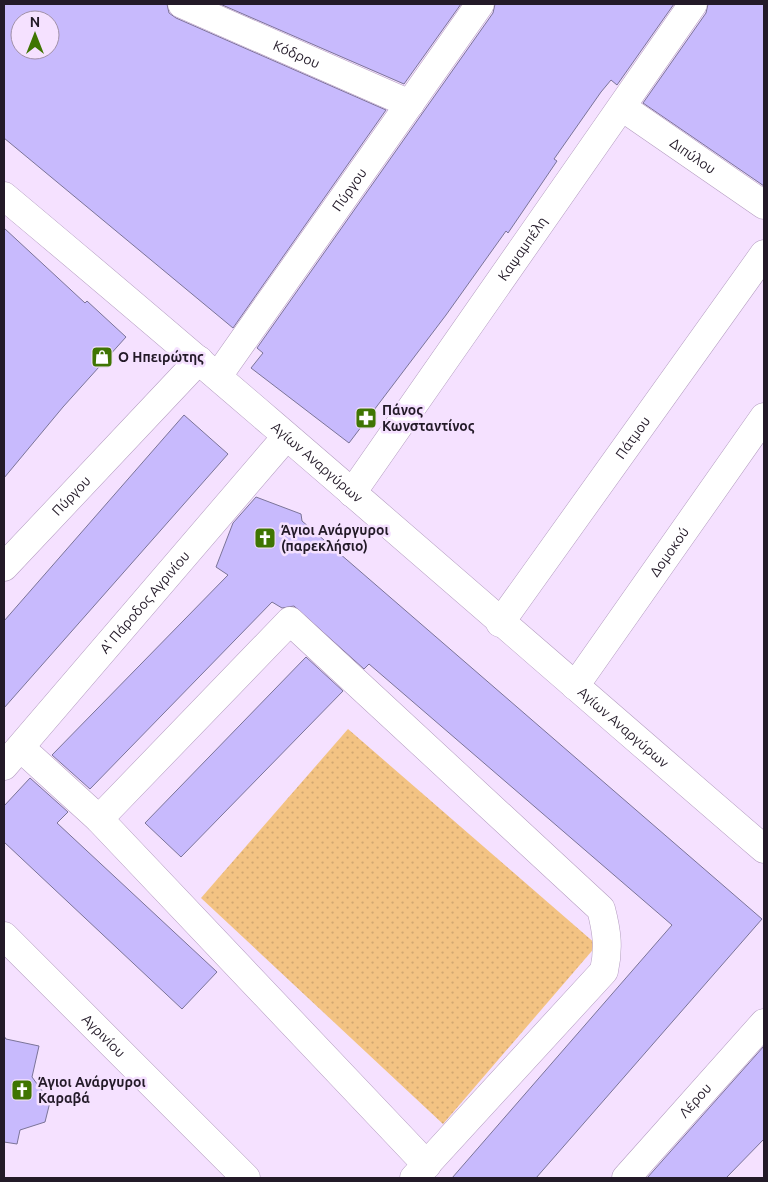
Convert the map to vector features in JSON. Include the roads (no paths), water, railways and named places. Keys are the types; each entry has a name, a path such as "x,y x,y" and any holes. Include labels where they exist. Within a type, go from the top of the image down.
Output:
{"street":[{"name":"Κόδρου","path":"182,4 410,104"},
{"name":"Πύργου","path":"4,567 209,368 410,104 480,4"},
{"name":"Καψαμπέλη","path":"352,493 693,4"},
{"name":"Διπύλου","path":"622,106 764,205"},
{"name":"Αγίων Αναργύρων","path":"4,196 209,368 500,623 764,849"},
{"name":"Πάτμου","path":"500,623 764,254"},
{"name":"Δομοκού","path":"575,686 764,417"},
{"name":"Α' Πάροδος Αγρινίου","path":"12,757 286,437"},
{"path":"12,757 99,818 421,1172 604,972 608,953 608,937 601,909 290,621 99,818"},
{"name":"Αγρινίου","path":"4,936 246,1178"},
{"name":"Λέρου","path":"626,1178 764,1023"}],"place":[{"name":"Ο Ηπειρώτης","path":"102,357"},
{"name":"Πάνος Κωνσταντίνος","path":"366,418"},
{"name":"Άγιοι Ανάργυροι (παρεκλήσιο)","path":"265,538"},
{"name":"Άγιοι Ανάργυροι Καραβά","path":"22,1090"}]}
